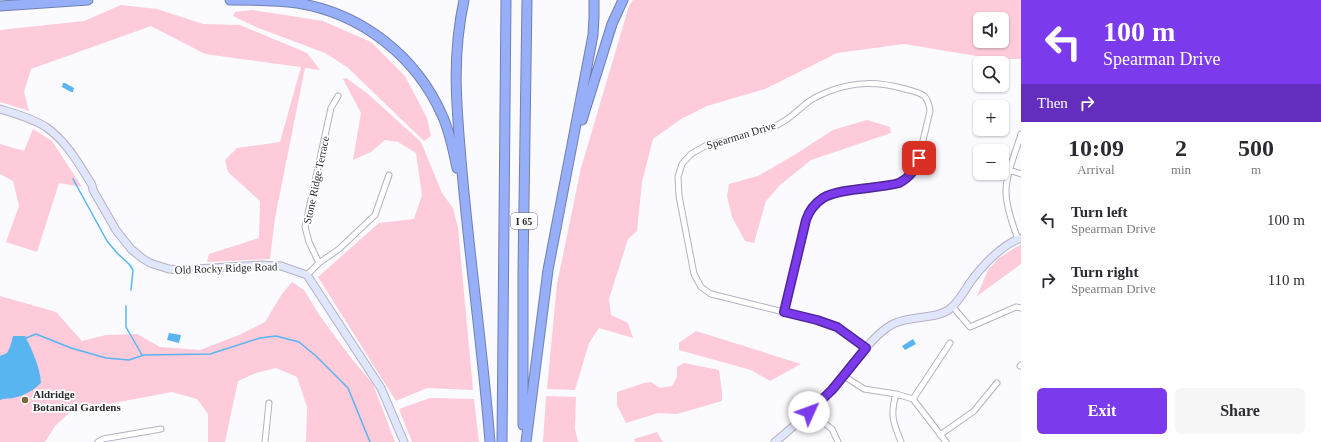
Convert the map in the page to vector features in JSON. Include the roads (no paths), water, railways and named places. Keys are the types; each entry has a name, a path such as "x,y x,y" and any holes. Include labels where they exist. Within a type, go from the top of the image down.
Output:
{"highway":[{"path":"0,6 88,0"},
{"path":"230,0 297,3 324,10 356,22 388,44 412,67 430,92 442,116 453,149 466,210"},
{"path":"464,0 458,38 456,97 490,442"},
{"name":"I 65","path":"502,442 506,0"},
{"name":"I 65","path":"523,442 523,271 527,0"},
{"path":"526,442 548,270 593,35 594,0"},
{"path":"573,142 587,105 612,24 623,0"}],"street":[{"name":"Spearman Drive","path":"784,312 806,220 814,206 824,197 831,194 899,183 906,179 917,166 930,111 929,103 925,96 921,93 873,83 844,86 814,98 779,125 705,146 691,154 682,164 678,177 678,196 692,268 701,287 711,294 784,312 817,320 837,327 866,348"},
{"name":"Stone Ridge Terrace","path":"320,263 309,242 305,227 331,108 338,96"},
{"name":"Old Rocky Ridge Road","path":"0,109 25,117 45,127 58,137 74,156 89,180 93,190 116,230 131,249 142,258 169,269 190,270 261,265 281,266 307,275"},
{"path":"776,442 824,398 879,334 893,324 909,318 941,314 953,307 974,276 983,266 996,255 1020,239 1012,222 1006,194 1010,170 1021,134"},
{"path":"1010,170 1021,174"},
{"path":"389,175 375,215 339,249 307,275 381,388 404,442"},
{"path":"953,307 970,327 1016,307 1021,308"},
{"path":"913,399 950,343"},
{"path":"844,376 864,389 896,394 913,399 946,442"},
{"path":"940,435 974,411 997,383"},
{"path":"896,394 893,405 893,417 901,442"},
{"path":"265,442 269,403"},
{"path":"809,412 832,429 838,442"},
{"path":"98,442 103,439 161,429"}],"water":[{"path":"63,83 74,88 73,92 62,87"},
{"path":"169,333 181,335 179,343 167,340"},
{"path":"13,336 25,336 33,353 41,383 24,394 13,398 0,400 0,356 7,353"},
{"path":"913,339 916,344 905,350 902,346"}],"waterway":[{"path":"73,179 107,241 133,270 131,290"},
{"path":"126,306 126,327 142,355"},
{"path":"26,338 36,334 71,348 106,358 129,360 144,355 210,354 260,338 276,336 299,342 316,356 348,388 370,442"}],"place":[{"name":"Aldridge Botanical Gardens","path":"25,400"}]}
